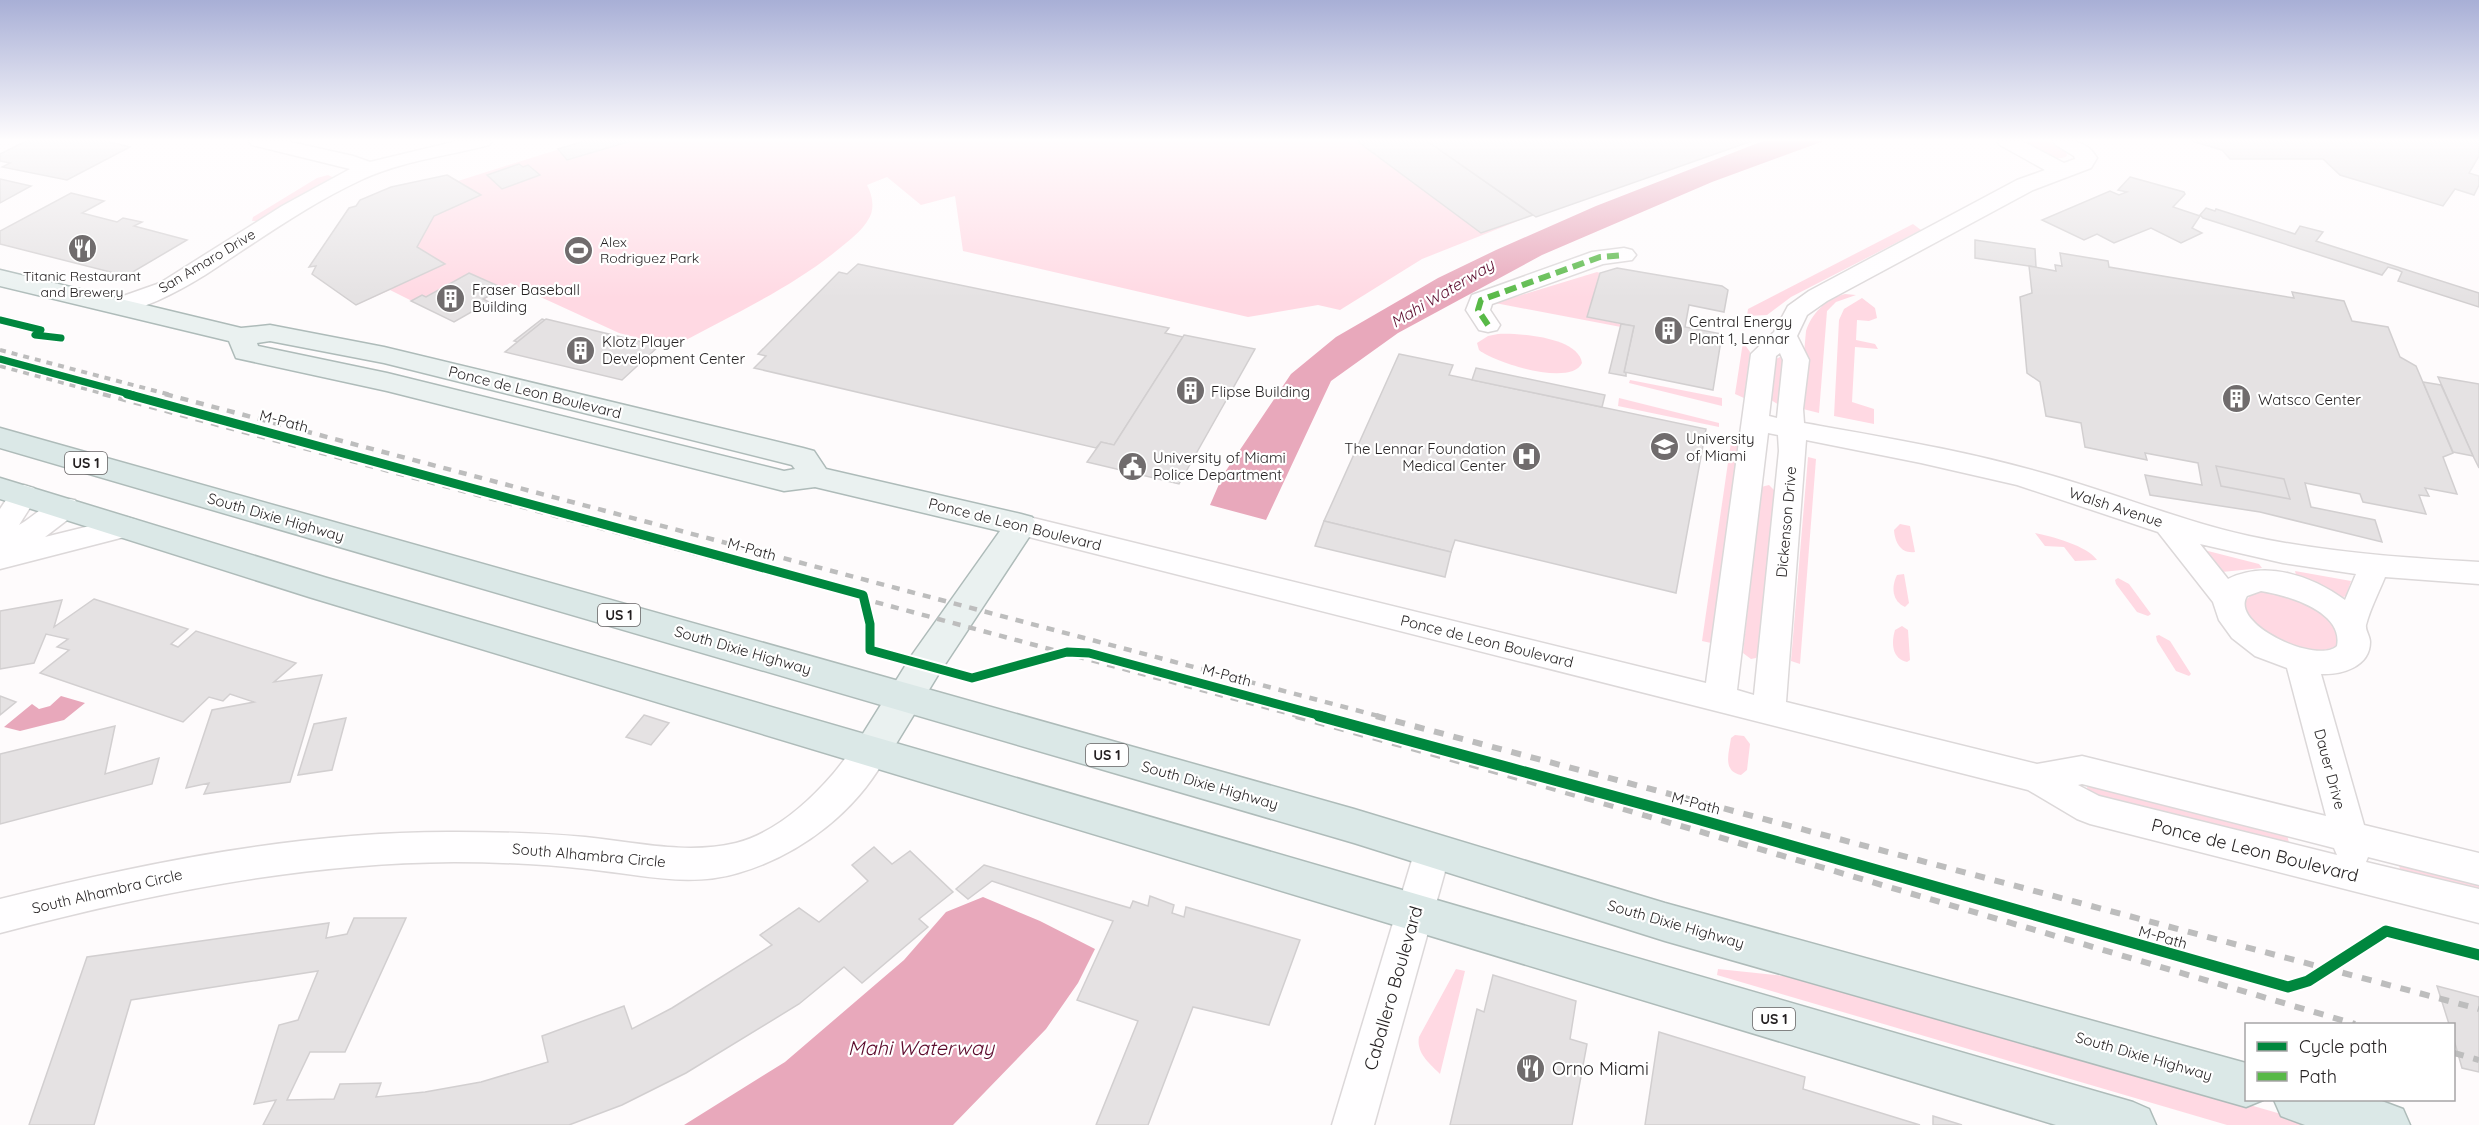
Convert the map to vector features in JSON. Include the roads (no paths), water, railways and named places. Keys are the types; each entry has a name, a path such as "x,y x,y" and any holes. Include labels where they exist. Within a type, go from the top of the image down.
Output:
{"highway":[{"name":"South Dixie Highway","path":"0,438 906,697 1432,850 1665,921 2245,1084"},
{"path":"36,448 46,472 56,480 65,507 104,494 171,488"},
{"name":"US 1","path":"12,492 321,588 2133,1125"},
{"path":"2301,1101 2387,1125"}],"main road":[{"name":"Ponce de Leon Boulevard","path":"0,278 241,336 270,333 384,355 803,458 815,477 1021,525"},
{"name":"South Alhambra Circle","path":"872,751 925,665 1021,525"}],"street":[{"name":"San Amaro Drive","path":"118,306 143,282 283,194"},
{"name":"San Amaro Drive","path":"118,306 168,288 320,194"},
{"path":"1720,699 1764,354 1784,336 1797,311 1818,296 2008,194"},
{"path":"1488,325 1478,310 1481,300 1600,256 1624,255"},
{"name":"Dickenson Drive","path":"1769,712 1793,451 1790,410 1796,360 1784,336"},
{"name":"Walsh Avenue","path":"1756,422 1972,464 2020,476 2216,539 2271,551 2374,567 2479,573"},
{"path":"0,526 8,519 12,492"},
{"path":"0,548 39,527 65,507"},
{"path":"2168,524 2227,599"},
{"name":"Ponce de Leon Boulevard","path":"1021,525 2037,778 2090,808 2479,906"},
{"path":"0,558 126,527"},
{"path":"2350,626 2374,567"},
{"path":"2261,580 2282,582 2323,599 2339,612 2350,626 2355,636 2355,645 2350,655 2338,661 2321,663 2301,660 2277,652 2254,639 2237,624 2228,609 2227,599 2232,588 2244,582 2261,580"},
{"name":"Dauer Drive","path":"2301,660 2360,877"},
{"name":"South Alhambra Circle","path":"0,916 86,894 181,874 243,863 323,854 451,847 528,848 677,863 720,861 760,850 798,831 833,800 872,751"},
{"name":"Ponce de Leon Boulevard","path":"2037,778 2082,770 2479,868"},
{"name":"Caballero Boulevard","path":"1353,1125 1432,850"}],"water":[{"name":"Mahi Waterway","path":"1628,194 1685,194 1542,255 1398,333 1331,381 1266,520 1210,505 1223,475 1291,374 1336,337 1438,278"},
{"path":"61,696 85,703 64,720 20,731 4,727 32,704 39,709 50,706"},
{"name":"Mahi Waterway","path":"983,897 1040,921 1095,949 1078,983 1046,1029 953,1125 684,1125 785,1062 904,960 946,912"}],"railway":[{"path":"0,350 171,395"},
{"path":"0,366 109,395"},
{"path":"103,394 1302,717"},
{"path":"165,394 1382,717"},
{"path":"1296,716 1494,771 2352,1023"},
{"path":"1376,716 2479,1009"},
{"path":"2455,1053 2479,1060"}],"place":[{"name":"Titanic Restaurant and Brewery","path":"82,249"},
{"name":"Alex Rodriguez Park","path":"579,250"},
{"name":"Fraser Baseball Building","path":"451,298"},
{"name":"Central Energy Plant 1, Lennar","path":"1668,330"},
{"name":"Klotz Player Development Center","path":"581,350"},
{"name":"Flipse Building","path":"1190,391"},
{"name":"Watsco Center","path":"2237,399"},
{"name":"University of Miami","path":"1665,447"},
{"name":"The Lennar Foundation Medical Center","path":"1527,457"},
{"name":"University of Miami Police Department","path":"1132,466"},
{"name":"Orno Miami","path":"1531,1068"}]}
